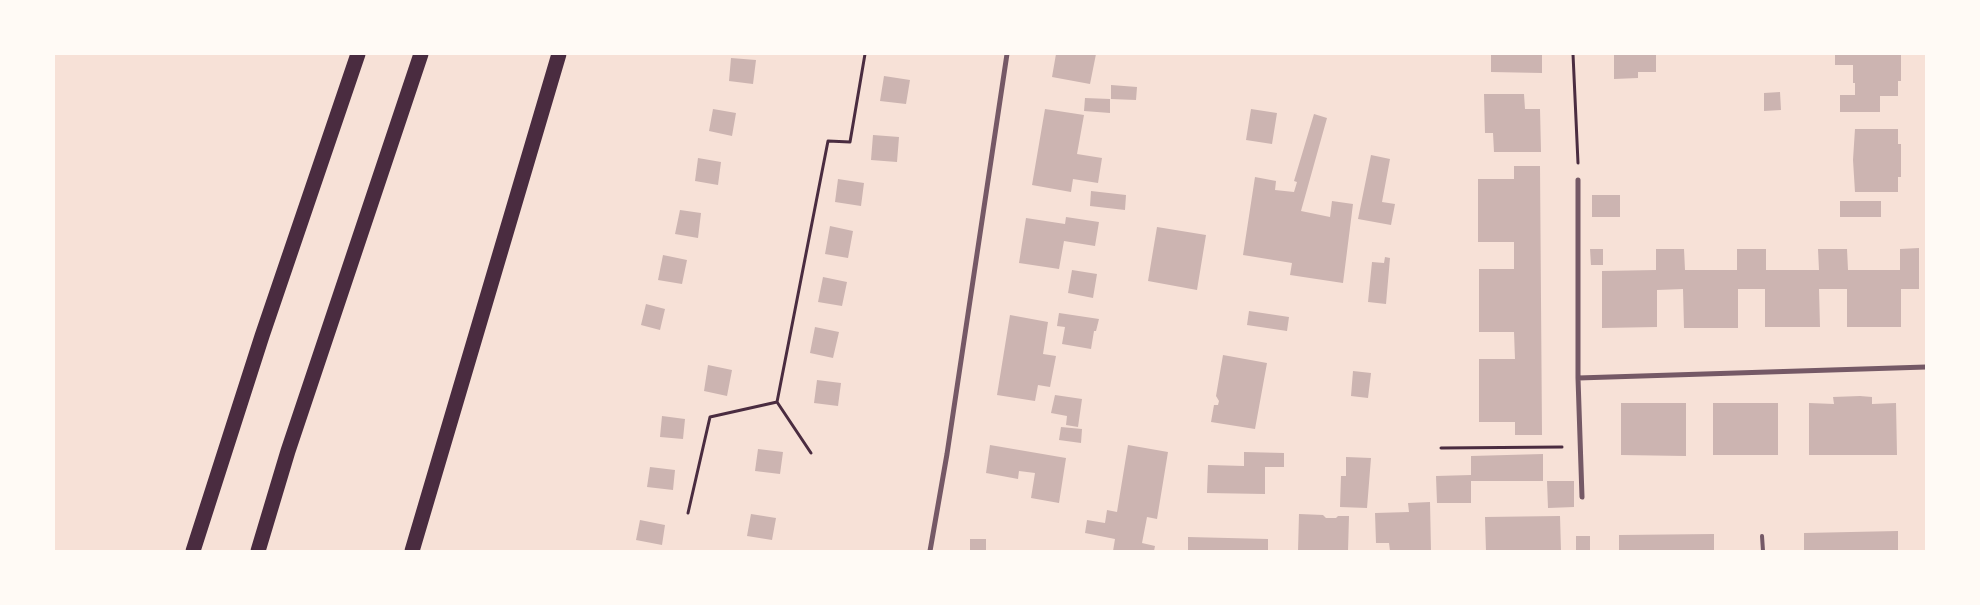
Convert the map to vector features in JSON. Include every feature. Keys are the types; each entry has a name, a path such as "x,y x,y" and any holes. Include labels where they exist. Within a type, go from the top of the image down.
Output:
{"highway":[{"path":"194,551 262,336 358,54"},
{"path":"258,551 288,451 422,54"},
{"path":"412,551 559,54"}],"street":[{"path":"930,551 947,454 1007,54"},
{"path":"1578,180 1578,378 1582,496"},
{"path":"1578,378 1926,367"}],"lane":[{"path":"1762,536 1763,551"}],"path":[{"path":"811,453 777,402 828,141 850,142 865,54"},
{"path":"1573,54 1578,180"},
{"path":"688,512 710,417 777,402"},
{"path":"1441,448 1580,446"}],"building":[{"path":"1056,54 1096,54 1090,84 1052,77"},
{"path":"1491,54 1542,54 1542,73 1491,72"},
{"path":"1614,54 1656,54 1656,72 1638,72 1638,78 1614,79"},
{"path":"1835,54 1901,54 1901,81 1898,81 1898,96 1880,96 1880,112 1840,112 1840,95 1855,95 1855,83 1853,83 1853,65 1835,65"},
{"path":"731,58 756,60 753,84 729,81"},
{"path":"884,76 910,80 906,104 880,101"},
{"path":"1111,85 1137,87 1136,100 1111,99"},
{"path":"1780,92 1781,110 1764,111 1764,93"},
{"path":"1484,94 1524,94 1525,109 1540,109 1541,152 1494,152 1493,133 1485,133"},
{"path":"1085,98 1110,99 1110,113 1084,111"},
{"path":"713,109 736,113 732,136 709,131"},
{"path":"1045,109 1084,115 1077,154 1102,158 1098,183 1073,179 1071,192 1032,185"},
{"path":"1251,109 1277,113 1272,144 1246,140"},
{"path":"1314,114 1327,118 1301,211 1330,217 1332,201 1353,204 1343,283 1290,275 1292,263 1243,255 1255,177 1276,181 1275,190 1294,192 1297,182 1294,181"},
{"path":"1855,129 1898,129 1898,144 1901,144 1901,177 1898,177 1898,192 1855,192 1853,160"},
{"path":"873,135 899,137 897,162 871,160"},
{"path":"1371,155 1390,159 1382,202 1395,204 1391,225 1358,219"},
{"path":"698,158 721,162 718,185 695,181"},
{"path":"1514,166 1540,166 1542,435 1515,435 1515,422 1479,422 1479,359 1515,359 1514,332 1479,332 1479,269 1514,269 1514,242 1478,242 1478,179 1514,179"},
{"path":"838,179 864,183 861,206 835,202"},
{"path":"1091,191 1126,195 1125,210 1090,206"},
{"path":"1592,195 1620,195 1620,217 1592,217"},
{"path":"1840,201 1881,201 1881,217 1840,217"},
{"path":"680,210 701,213 698,238 675,234"},
{"path":"1066,217 1099,222 1095,246 1064,241 1059,269 1019,263 1026,218 1065,224"},
{"path":"830,226 853,231 848,258 825,254"},
{"path":"1157,227 1206,235 1197,290 1148,281"},
{"path":"1919,248 1919,289 1901,289 1901,327 1847,327 1847,289 1819,289 1820,327 1765,327 1765,289 1738,289 1738,328 1684,328 1683,289 1657,290 1657,327 1602,328 1602,271 1656,270 1656,249 1684,249 1685,270 1737,270 1737,249 1766,249 1766,270 1819,270 1818,249 1847,249 1848,270 1900,270 1900,249"},
{"path":"1590,249 1603,249 1603,265 1591,265"},
{"path":"663,255 687,260 682,284 658,280"},
{"path":"1385,257 1390,258 1386,304 1368,302 1372,262 1384,263"},
{"path":"1072,270 1097,274 1093,298 1068,293"},
{"path":"823,277 847,282 842,306 818,302"},
{"path":"646,304 665,309 660,330 641,325"},
{"path":"1249,311 1289,317 1287,331 1247,325"},
{"path":"1059,313 1099,319 1096,331 1094,331 1091,349 1062,344 1065,327 1057,326"},
{"path":"1010,315 1048,322 1043,354 1056,356 1050,387 1038,385 1035,401 997,395"},
{"path":"815,327 839,332 833,358 810,353"},
{"path":"1223,355 1267,363 1255,429 1211,422 1214,405 1218,405 1219,401 1216,396"},
{"path":"708,365 732,370 727,396 704,391"},
{"path":"1353,371 1371,373 1368,398 1351,396"},
{"path":"817,380 841,383 838,406 814,403"},
{"path":"1055,395 1082,399 1078,427 1066,425 1067,416 1051,413"},
{"path":"1833,397 1872,397 1872,404 1896,403 1897,455 1809,455 1809,403 1834,404"},
{"path":"1621,403 1686,403 1686,456 1621,455"},
{"path":"1713,403 1778,403 1778,455 1713,455"},
{"path":"662,416 685,419 683,439 660,437"},
{"path":"1061,427 1082,429 1081,443 1059,440"},
{"path":"990,445 1066,458 1059,503 1031,498 1035,473 1019,471 1018,479 986,473"},
{"path":"1128,445 1168,452 1157,519 1147,517 1142,543 1155,546 1154,551 1113,551 1115,539 1085,533 1087,520 1105,523 1107,510 1117,512"},
{"path":"758,449 783,452 780,474 755,471"},
{"path":"1244,452 1284,453 1284,467 1265,467 1265,494 1207,493 1208,465 1244,466"},
{"path":"1543,454 1543,481 1471,481 1471,503 1437,503 1436,476 1471,475 1471,456"},
{"path":"1346,457 1371,458 1367,508 1340,507 1341,476 1346,476"},
{"path":"650,467 675,470 673,490 647,487"},
{"path":"1547,481 1574,481 1574,507 1548,508"},
{"path":"1430,502 1431,551 1390,551 1389,543 1376,543 1375,513 1409,512 1408,503"},
{"path":"751,514 776,518 772,540 747,536"},
{"path":"1299,514 1323,515 1326,518 1349,516 1348,551 1298,551"},
{"path":"1560,516 1561,551 1486,551 1485,517"},
{"path":"640,520 665,525 662,545 636,540"},
{"path":"1898,531 1898,551 1804,551 1804,533"},
{"path":"1714,534 1714,551 1619,551 1619,535"},
{"path":"1576,536 1590,536 1590,551 1576,551"},
{"path":"1188,537 1268,539 1268,551 1188,551"},
{"path":"970,539 986,539 986,551 970,551"}]}
